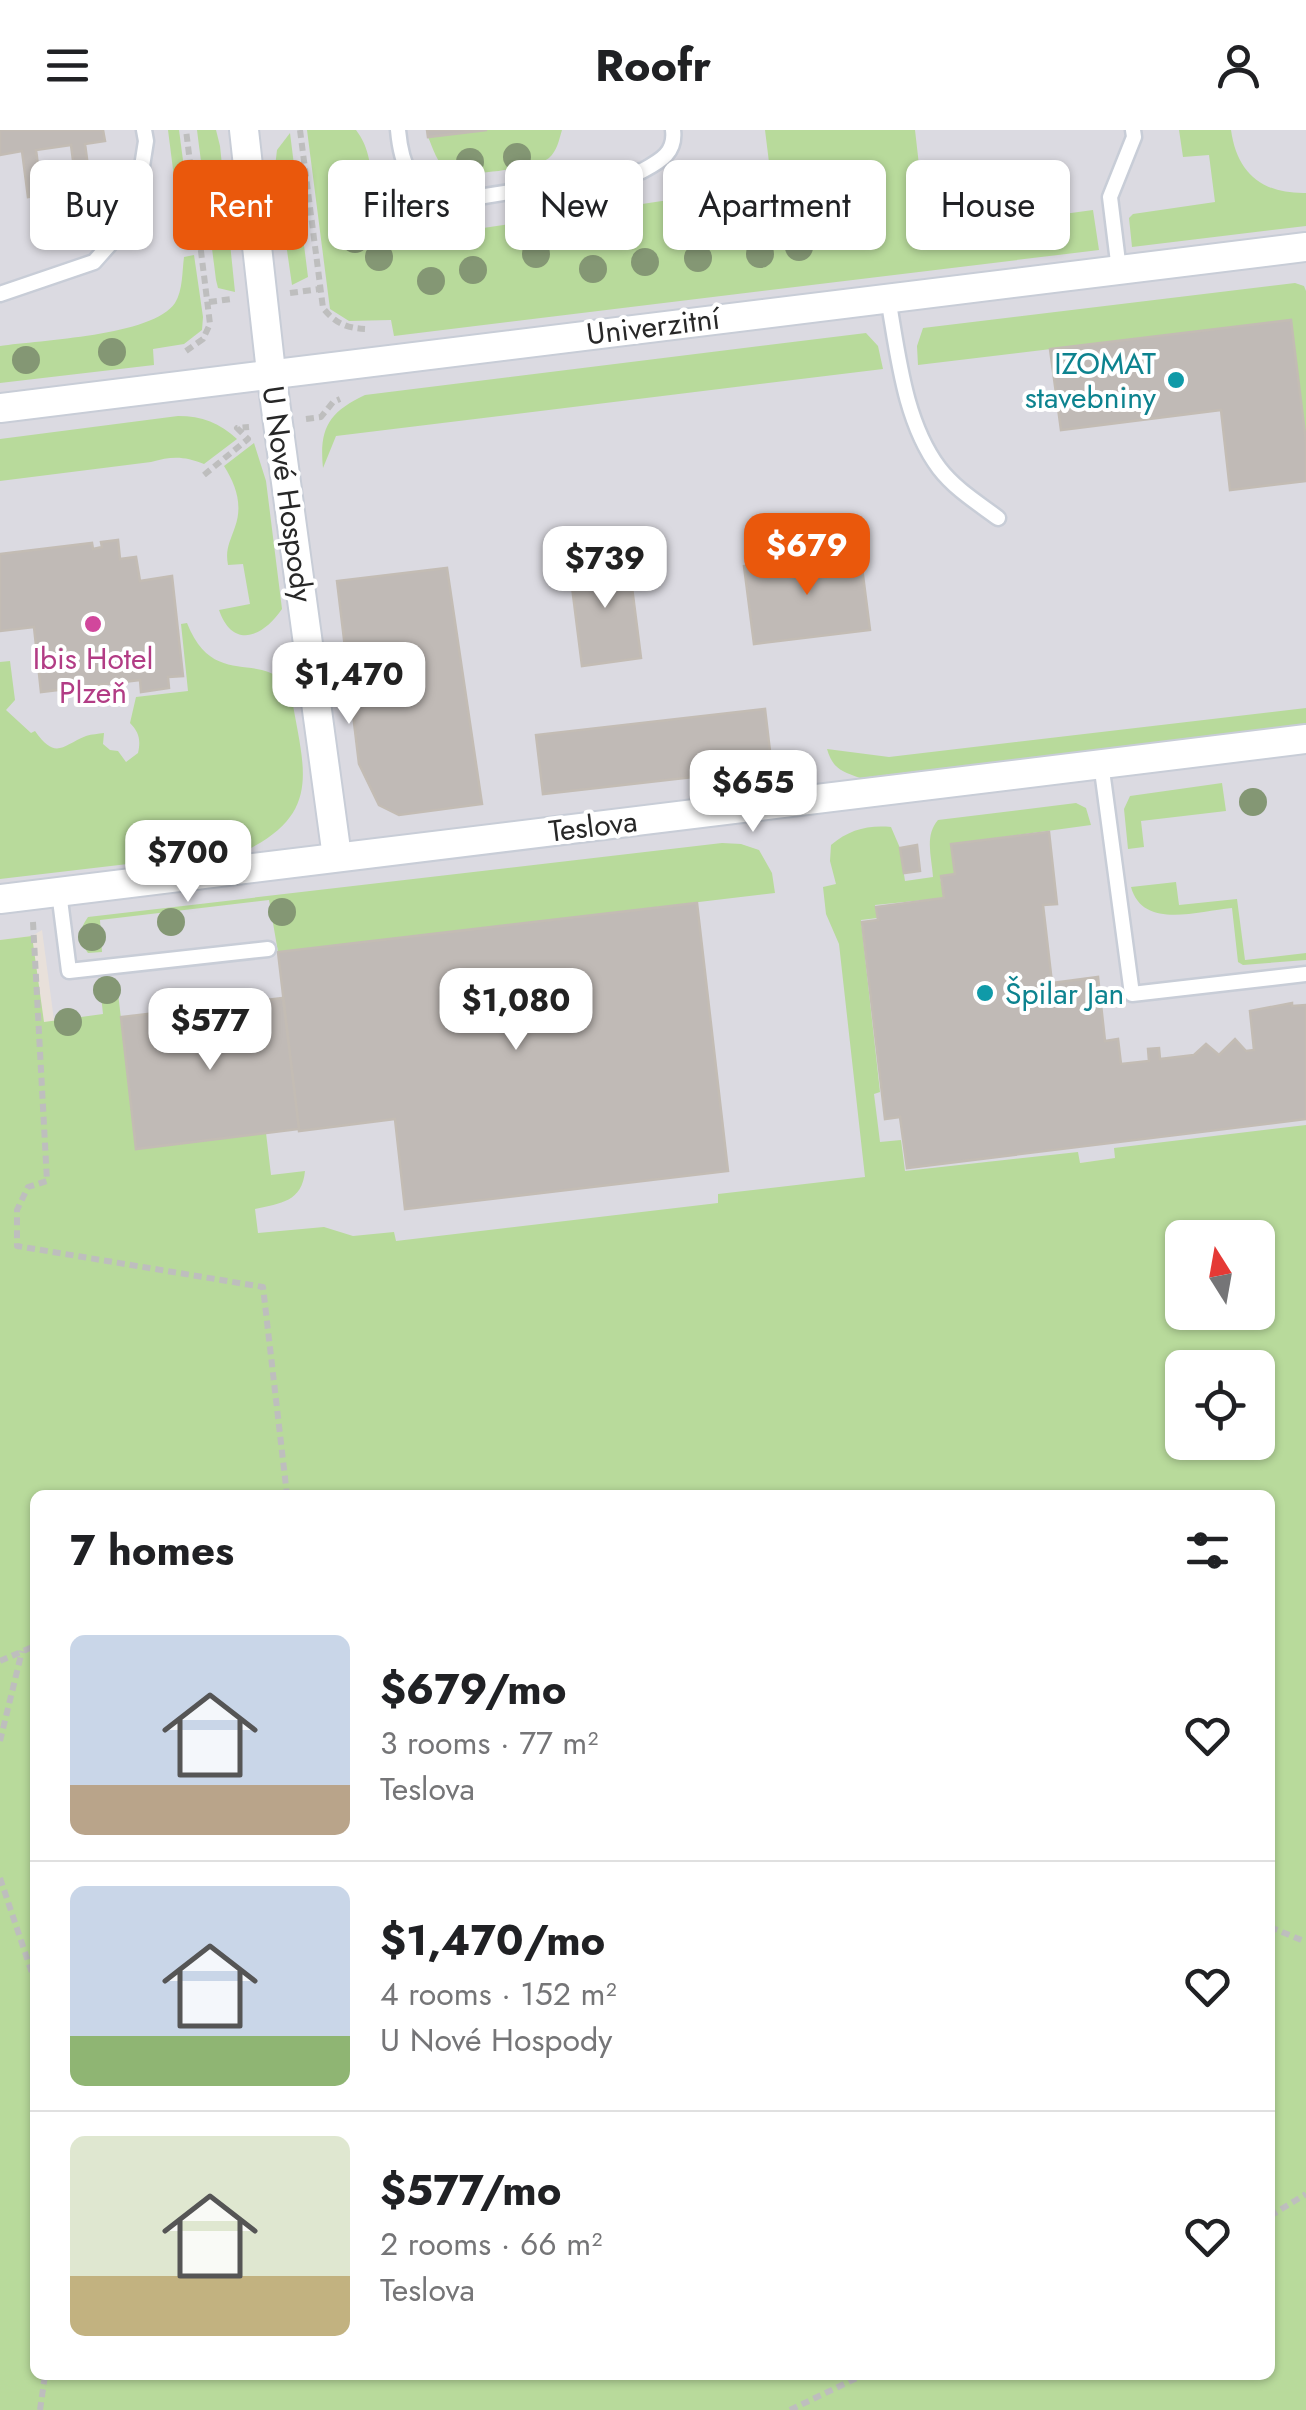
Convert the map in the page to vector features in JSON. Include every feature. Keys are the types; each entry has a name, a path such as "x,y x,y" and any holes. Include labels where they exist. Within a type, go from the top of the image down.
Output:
{"street":[{"name":"U Nové Hospody","path":"244,130 271,372 337,857"},
{"name":"Univerzitní","path":"0,408 1306,248"},
{"name":"Teslova","path":"0,900 1306,739"}],"lane":[{"path":"0,294 94,262 134,216 146,141 144,130"},
{"path":"398,130 407,173 430,197 447,202 642,171 664,158 674,142 672,130"},
{"path":"1119,270 1110,196 1134,130"},
{"path":"888,298 900,367 923,438 938,467 960,490 998,518"},
{"path":"1101,763 1132,994 1306,974"},
{"path":"46,894 69,971 268,949"}],"path":[{"path":"168,386 165,356 190,350 203,339 210,324 186,130"},
{"path":"300,130 320,289"},
{"path":"204,475 248,440 237,428 278,422"},
{"path":"46,894 46,1181 28,1187 17,1210 17,1246 263,1287 287,1490"},
{"path":"0,1660 30,1648"},
{"path":"0,1741 22,1651"},
{"path":"0,1878 30,1967"},
{"path":"1275,1930 1306,1942"},
{"path":"1275,2213 1306,2194"},
{"path":"40,2410 44,2380"},
{"path":"790,2410 853,2380"}],"shaded area":[{"path":"0,130 1306,130 1306,1134 308,1261 74,1170 42,930 32,936 0,940"}],"green space":[{"path":"168,130 179,130 183,160 173,160 173,169"},
{"path":"197,130 216,130 221,160 201,160"},
{"path":"307,130 356,130 369,160 328,160 328,250 485,250 485,228 505,225 505,250 643,250 643,204 662,201 663,250 886,250 886,160 769,160 765,130 915,130 918,160 906,160 906,250 1070,250 1070,213 1093,210 1099,250 394,336 391,320 349,321 330,309"},
{"path":"487,130 562,130 556,149 546,160 505,160 505,170 485,173 485,160 438,160 428,137"},
{"path":"1179,130 1231,130 1239,158 1254,178 1277,190 1306,193 1306,226 1132,247 1129,218 1133,214 1215,202 1209,155 1183,157"},
{"path":"290,133 293,160 276,160 277,150"},
{"path":"212,250 231,250 235,292 218,288"},
{"path":"287,250 305,250 308,277 292,285"},
{"path":"194,255 202,330 184,344 153,349 154,365 0,383 0,346 121,330 163,314 178,298 184,257"},
{"path":"1295,283 1306,291 1306,442 1291,320 918,365 917,346 923,328"},
{"path":"866,333 878,346 883,369 336,436 323,468 323,442 329,423 343,408 365,395"},
{"path":"178,416 210,422 237,439 204,464 172,458 0,481 0,439"},
{"path":"254,443 266,481 282,609 266,627 240,635 225,623 219,610 250,604 243,564 228,565 238,503 224,466"},
{"path":"187,623 198,644 212,657 226,664 268,672 281,679 291,693 302,784 288,819 272,835 247,850 0,879 0,662 10,661 15,700 6,710 31,733 35,731 49,746 60,748 104,733 103,744 118,751 126,762 139,748 138,736 130,723 136,697 188,691 181,624"},
{"path":"1306,708 1306,725 860,778 839,768 827,749 889,757"},
{"path":"1222,783 1226,811 1141,821 1144,847 1128,849 1124,809 1130,796"},
{"path":"1076,803 1086,808 1091,825 951,844 955,874 940,877 944,898 875,905 877,918 861,920 880,1092 874,1094 880,1142 901,1140 905,1171 1078,1152 1080,1163 1115,1158 1114,1148 1306,1125 1306,2410 0,2410 0,940 32,936 44,1022 103,1014 100,986 117,984 136,1149 266,1133 271,1175 305,1171 295,1195 255,1209 258,1233 324,1227 353,1236 394,1232 396,1241 718,1203 718,1194 865,1177 839,944 826,914 823,887 836,884 830,861 831,845 859,830 891,827 900,848 905,881 933,877 930,840 938,820"},
{"path":"722,843 759,850 772,873 775,893 278,952 269,900 100,920 102,952 88,953 81,939 88,917"},
{"path":"1176,882 1179,905 1237,899 1245,960 1306,953 1306,960 1243,965 1238,962 1232,908 1159,913 1137,900 1131,887"}],"building":[{"path":"0,130 103,130 105,141 85,144 87,160 73,160 71,145 36,150 37,160 30,160 30,197 22,151 0,155"},
{"path":"427,130 487,130 428,137"},
{"name":"IZOMAT stavebniny","path":"1291,320 1306,442 1306,481 1230,490 1221,410 1061,430 1050,349"},
{"path":"118,540 120,559 136,557 140,581 172,576 183,676 168,677 169,688 141,692 140,680 41,692 34,627 0,631 0,554 92,543 93,549 102,547 101,542"},
{"path":"860,552 870,630 754,644 744,566"},
{"path":"628,556 641,658 582,666 569,563"},
{"path":"447,568 482,804 399,815 379,805 359,764 337,581"},
{"path":"765,709 772,768 543,794 536,735"},
{"name":"Špilar Jan","path":"1049,832 1057,904 1043,905 1052,983 1098,977 1105,1041 1118,1039 1121,1064 1149,1061 1148,1049 1159,1048 1160,1059 1194,1055 1206,1044 1219,1055 1235,1039 1246,1051 1254,1050 1250,1011 1292,1003 1306,1005 1306,1119 907,1168 900,1117 885,1119 862,922 878,920 876,907 944,898 941,876 955,874 951,844"},
{"path":"917,845 920,871 904,873 900,848"},
{"path":"697,903 728,1171 405,1209 395,1119 299,1131 278,952"},
{"path":"283,998 299,1129 136,1149 121,1017"}],"place":[{"name":"IZOMAT stavebniny","path":"1176,380"},
{"name":"Ibis Hotel Plzeň","path":"93,624"},
{"name":"Špilar Jan","path":"985,993"}]}
